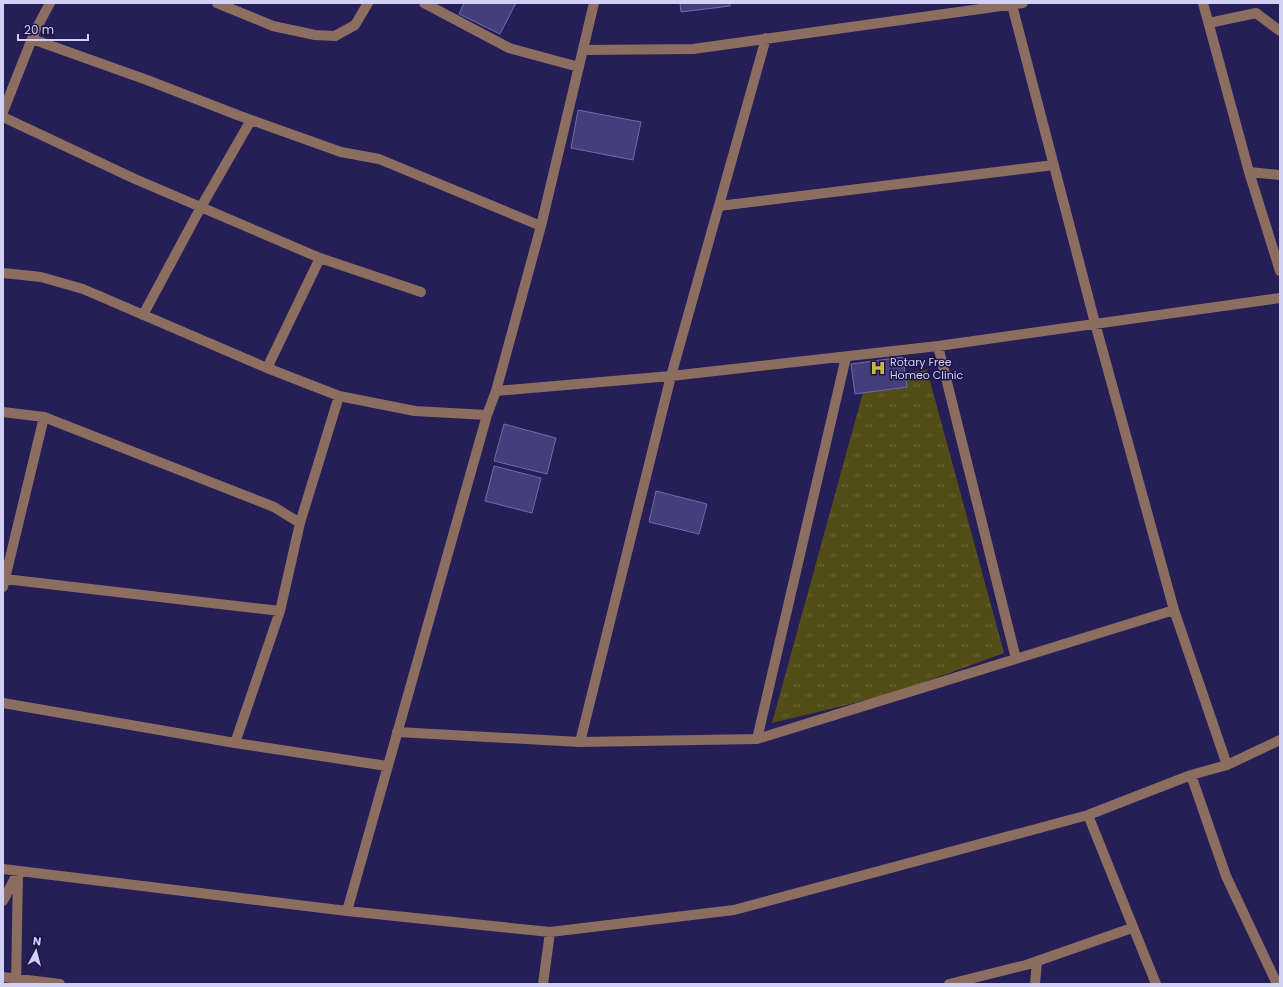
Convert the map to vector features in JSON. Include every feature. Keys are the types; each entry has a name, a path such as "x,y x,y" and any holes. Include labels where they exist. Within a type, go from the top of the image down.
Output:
{"street":[{"path":"3,112 32,39 50,3"},
{"path":"217,3 273,26 315,35 335,36 355,25 368,3"},
{"path":"424,3 509,48 579,67"},
{"path":"347,911 487,415 496,392 541,226 594,3"},
{"path":"584,50 693,49 1023,3"},
{"path":"1203,3 1249,172 1280,272"},
{"path":"1012,5 1095,323 1174,610 1227,766"},
{"path":"1209,23 1256,13 1280,31"},
{"path":"580,742 671,376 766,38"},
{"path":"32,39 342,152 380,159 541,226"},
{"path":"3,117 135,179 320,258 421,292"},
{"path":"143,315 201,207 251,120"},
{"path":"719,206 1054,165"},
{"path":"1249,172 1280,175"},
{"path":"267,368 320,258"},
{"path":"3,273 41,277 83,289 267,368 339,396 415,411 487,415"},
{"path":"496,392 671,376 938,346 1280,298"},
{"path":"938,346 1016,659"},
{"path":"757,739 846,357"},
{"path":"235,742 280,611 300,523 339,396"},
{"path":"3,412 44,417 274,507 300,523"},
{"path":"44,417 4,583 280,611"},
{"path":"397,732 580,742 757,739 1174,610"},
{"path":"3,702 235,742 387,766"},
{"path":"3,869 347,911 550,932 734,910 1088,815 1191,775 1227,766 1280,740"},
{"path":"1191,775 1226,876 1277,984"},
{"path":"1088,815 1132,928 1156,984"},
{"path":"3,901 18,871"},
{"path":"16,981 18,871"},
{"path":"950,984 1037,961 1132,928"},
{"path":"543,984 550,932"},
{"path":"1035,984 1037,961"},
{"path":"3,977 16,981 60,984"}],"green space":[{"path":"927,370 1004,653 892,694 772,723 867,378"}],"building":[{"path":"464,3 516,3 500,34 459,14"},
{"path":"680,3 730,3 730,6 681,12"},
{"path":"578,110 641,122 633,160 571,148"},
{"path":"903,357 907,387 855,394 851,364"},
{"path":"504,424 556,438 547,474 494,461"},
{"path":"494,466 541,478 532,513 485,501"},
{"path":"656,491 707,504 699,534 649,522"}],"place":[{"name":"Rotary Free Homeo Clinic","path":"878,368"}]}
